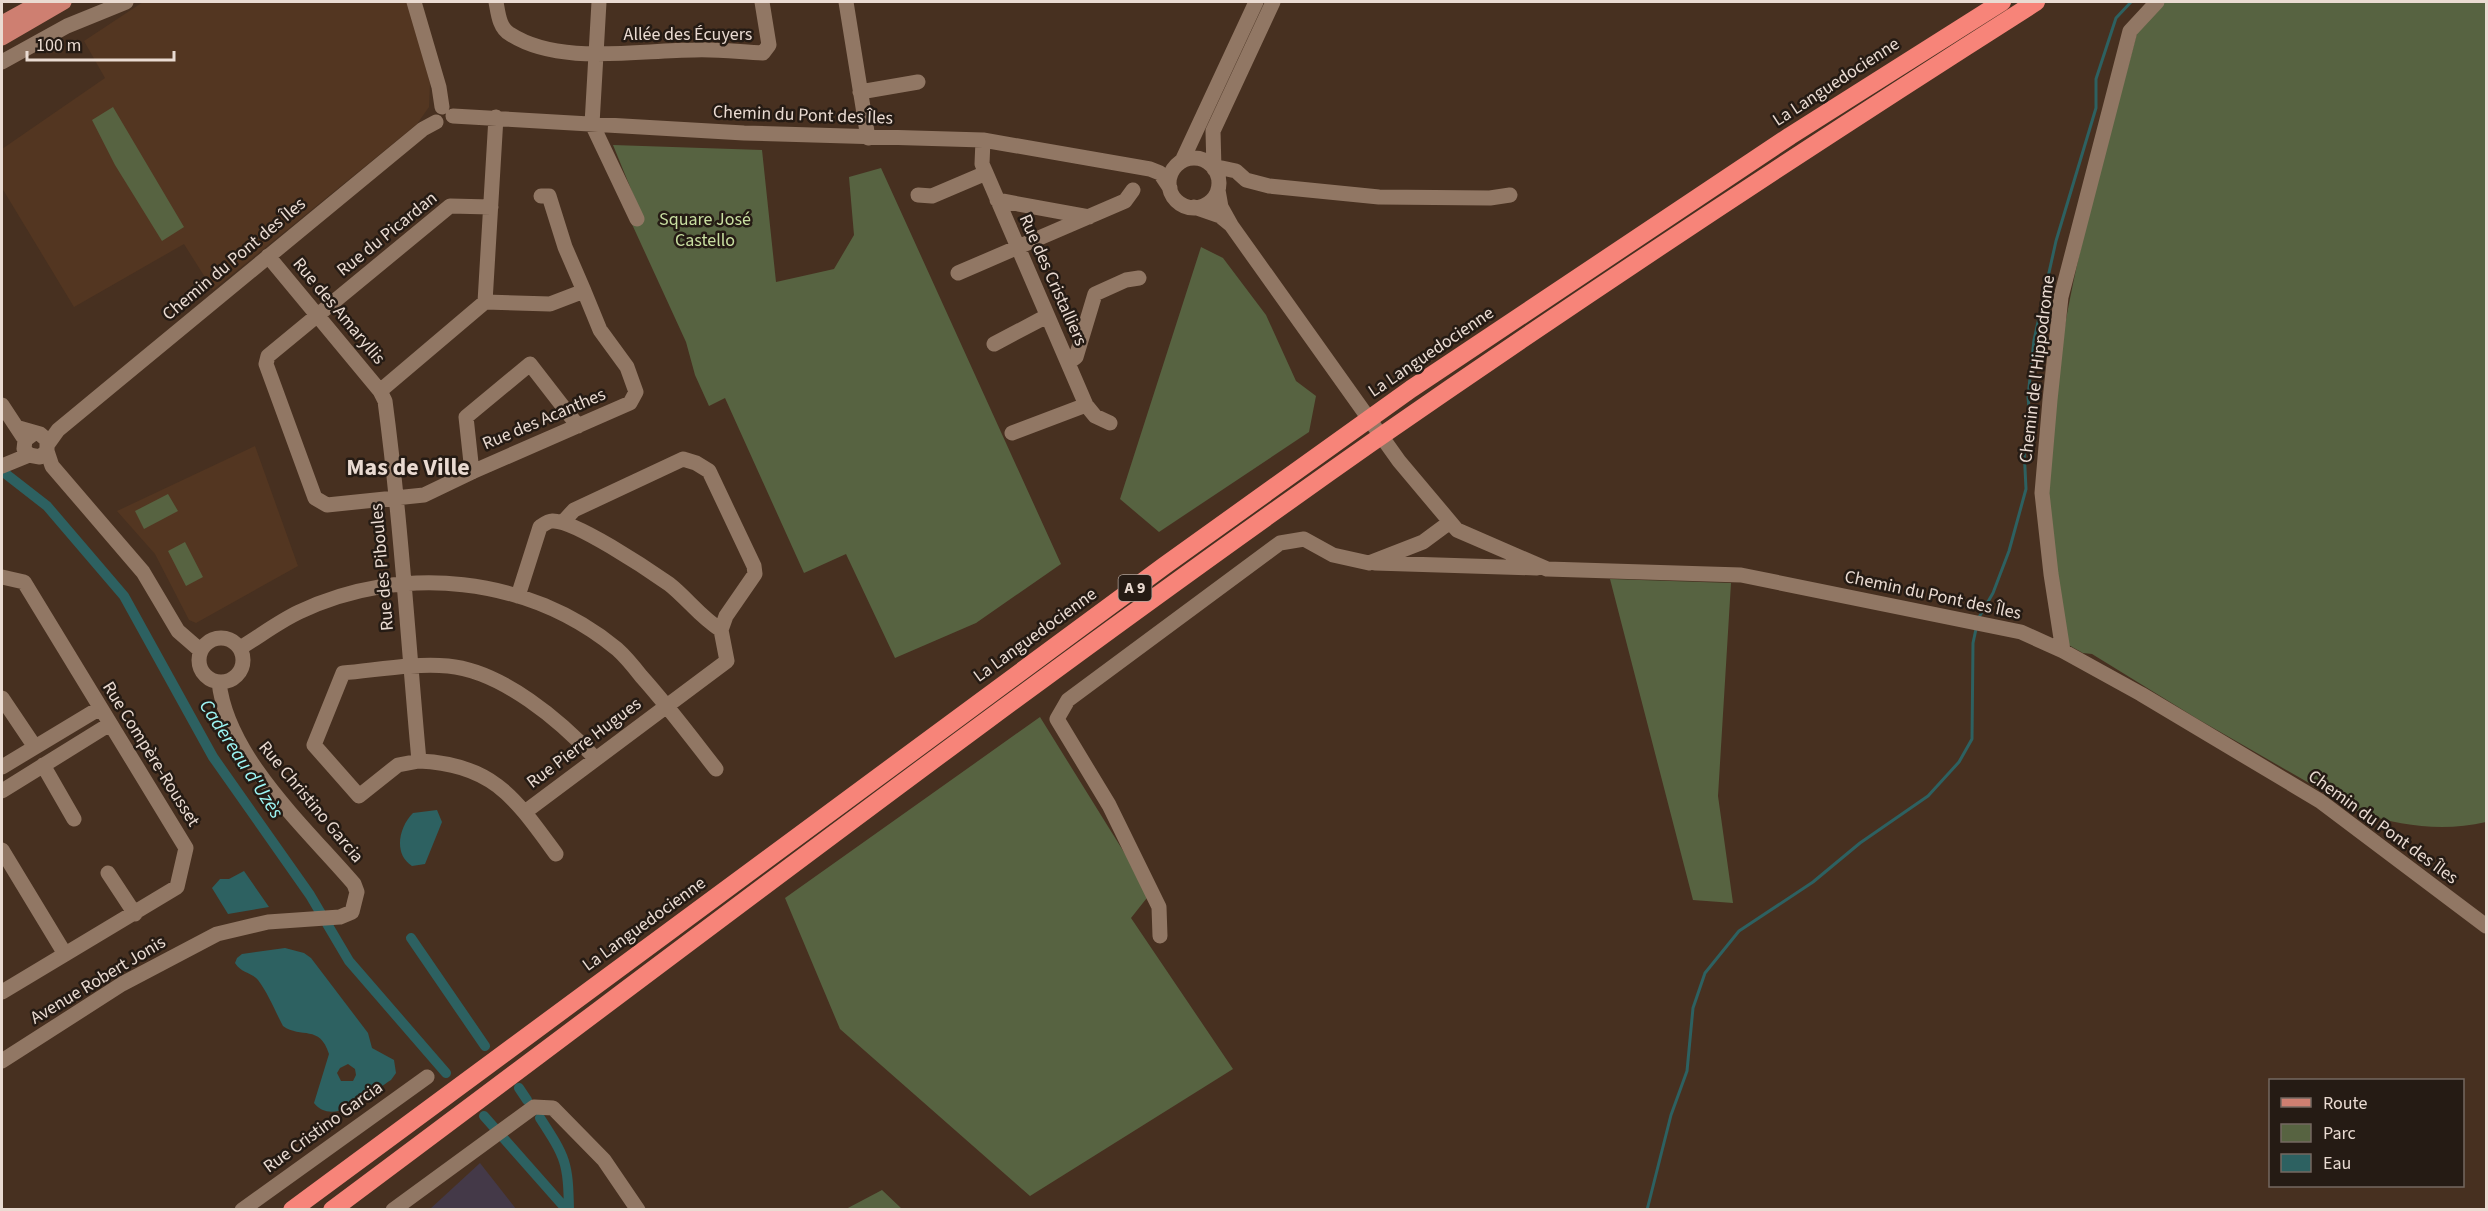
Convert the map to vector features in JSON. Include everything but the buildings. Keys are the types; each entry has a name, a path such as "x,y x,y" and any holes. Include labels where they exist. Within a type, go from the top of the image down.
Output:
{"highway":[{"name":"La Languedocienne","path":"292,1209 1155,573 1411,389 1790,136 2002,2"},
{"name":"A 9","path":"332,1209 979,728 1367,447 1767,173 2036,2"}],"main road":[{"path":"2,23 40,2"},
{"path":"2,38 63,2"}],"street":[{"path":"2,62 67,26 126,2"},
{"path":"414,2 439,87 444,115"},
{"path":"496,2 503,28 508,34 542,48 595,53"},
{"path":"599,2 592,124 637,219"},
{"name":"Allée des Écuyers","path":"595,53 695,50 763,53 769,45 762,2"},
{"path":"851,2 860,92 868,138"},
{"path":"1170,188 1171,174 1180,162 1256,2"},
{"path":"1231,225 1221,207 1213,131 1273,2"},
{"name":"Chemin de l'Hippodrome","path":"2064,651 2051,574 2043,493 2061,297 2130,31 2157,2"},
{"path":"860,92 918,82"},
{"name":"Chemin du Pont des Îles","path":"35,445 58,430 423,129 444,115 868,138 983,140 1150,169 1180,162"},
{"path":"485,302 496,117"},
{"name":"Rue des Cristalliers","path":"983,140 982,164 1086,405 1095,416 1110,423"},
{"path":"1180,162 1200,159 1216,171"},
{"path":"1216,171 1229,168 1246,180 1269,186 1379,197 1490,198 1510,195"},
{"path":"1150,169 1165,178 1178,202 1220,216 1231,225"},
{"path":"918,195 932,196 986,173"},
{"path":"958,273 1125,201 1133,190"},
{"path":"1194,207 1207,204 1218,190"},
{"path":"380,391 485,302 550,304 584,291 565,247 554,205 549,196 541,196"},
{"path":"998,200 1089,217"},
{"name":"Rue du Picardan","path":"396,498 327,505 315,498 266,364 268,356 450,206 490,207"},
{"name":"Chemin du Pont des Îles","path":"1231,225 1399,461 1457,530 1547,569 1741,575 2020,632 2064,651 2320,801 2487,926"},
{"name":"Rue des Amaryllis","path":"268,256 316,317 380,391"},
{"path":"1068,363 1076,357 1095,294 1126,280 1139,278"},
{"name":"Rue des Acanthes","path":"396,498 424,495 630,403 636,392 627,367 600,330 584,291"},
{"path":"994,344 1006,335 1047,316"},
{"path":"472,472 466,417 530,364 578,426"},
{"name":"Rue des Piboules","path":"380,391 385,401 396,498 419,761"},
{"path":"2,405 144,572 178,631 201,651 201,670 212,680 219,682 232,679 242,669 243,655 240,648 230,640 217,638 201,651"},
{"path":"1012,433 1086,405"},
{"path":"5,464 35,445"},
{"path":"518,596 540,527 550,521 563,522 613,548 662,580 706,621 721,630 726,616 754,574 754,567 708,471 683,459 574,510 563,522"},
{"path":"1369,563 1423,542 1450,522"},
{"path":"1160,936 1159,907 1109,805 1057,719 1068,700 1280,543 1304,539 1333,555 1369,563 1547,569"},
{"name":"Rue Compère-Rousset","path":"2,577 24,582 186,848 177,887 2,992"},
{"path":"240,648 310,608 356,592 404,583 447,582 518,596 571,617 618,650 666,705 716,769"},
{"name":"Rue Pierre Hugues","path":"525,812 727,661 721,630"},
{"path":"556,854 525,812 500,786 482,774 462,766 419,761 398,765 359,796 314,745 343,673 449,666 483,676 525,697 565,726 597,759"},
{"name":"Rue Christino Garcia","path":"219,682 224,713 252,765 354,884 357,892 352,912"},
{"path":"2,698 34,747"},
{"path":"2,767 100,708"},
{"path":"2,791 110,724"},
{"path":"43,765 74,819"},
{"path":"2,850 65,954"},
{"path":"108,873 135,914"},
{"name":"Avenue Robert Jonis","path":"3,1061 122,984 217,934 268,922 340,916 352,912"},
{"name":"Rue Cristino Garcia","path":"242,1209 427,1077"},
{"path":"393,1209 534,1107 553,1108 604,1160 638,1209"}],"shaded area":[{"path":"143,2 408,2 430,83 429,107 417,124 213,290 184,244 74,307 2,188 2,149 105,78 84,41"},
{"path":"255,446 298,566 196,623 189,620 155,554 117,511"},
{"path":"480,1163 516,1209 430,1209"}],"green space":[{"path":"2163,2 2486,2 2486,822 2454,827 2423,826 2361,813 2196,718 2092,654 2083,653 2065,643 2049,511 2051,434 2057,375 2078,258 2138,29"},
{"path":"113,107 184,227 162,241 115,165 92,120"},
{"name":"Square José Castello","path":"613,145 762,150 776,282 834,269 854,235 849,177 881,168 1061,564 976,623 895,658 846,554 804,573 725,398 709,406 695,375 686,342 631,222 642,216"},
{"path":"1201,247 1223,258 1266,315 1296,381 1316,396 1309,432 1159,532 1120,499"},
{"path":"168,494 178,511 144,529 135,511"},
{"path":"185,542 203,577 186,586 168,551"},
{"path":"1610,579 1731,583 1718,796 1733,903 1693,900"},
{"path":"1040,717 1150,894 1131,918 1233,1069 1030,1196 840,1029 785,898"},
{"path":"882,1190 902,1209 846,1209"}],"water":[{"path":"437,810 442,822 425,864 412,866 402,855 400,848 404,826 413,813"},
{"path":"244,871 269,907 228,914 212,888 220,879 229,879"},
{"path":"285,948 304,953 311,958 368,1033 372,1048 394,1060 396,1073 391,1080 364,1099 342,1110 332,1112 322,1110 314,1103 329,1054 325,1045 315,1035 290,1030 283,1026 258,980 240,969 235,963 242,954","holes":["348,1064 355,1069 356,1075 353,1081 341,1081 337,1073 340,1068"]}],"waterway":[{"path":"1978,619 1993,593 2009,551 2026,489 2024,448 2031,429 2028,397 2034,340 2056,241 2096,108 2096,79 2116,18 2131,2"},
{"name":"Cadereau d'Uzès","path":"2,471 47,506 124,596 213,757 310,895 349,961 446,1073"},
{"path":"1647,1210 1671,1115 1687,1071 1693,1008 1705,973 1739,931 1813,882 1860,843 1928,796 1959,762 1972,739 1973,643 1976,629"},
{"path":"411,938 485,1046"},
{"path":"519,1088 527,1100"},
{"path":"484,1116 567,1210"},
{"path":"540,1118 564,1161 568,1181 569,1210"}],"district":[{"name":"Mas de Ville","path":"408,467"}]}
